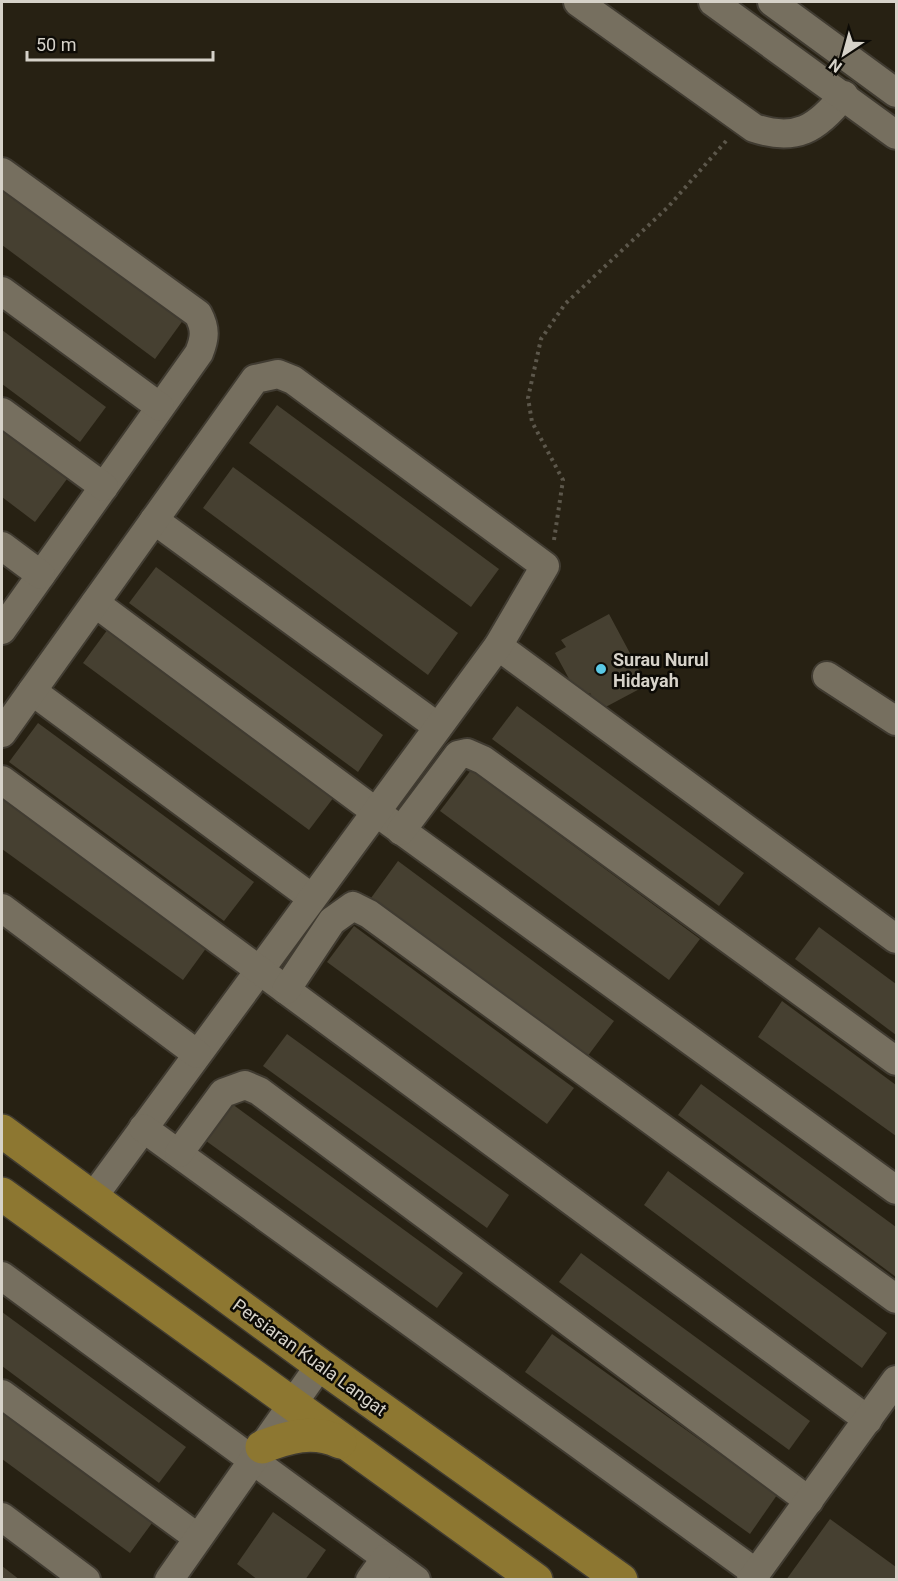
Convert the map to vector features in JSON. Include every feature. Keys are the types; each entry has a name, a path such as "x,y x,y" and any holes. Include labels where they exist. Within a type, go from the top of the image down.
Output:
{"main road":[{"name":"Persiaran Kuala Langat","path":"2,1131 320,1365 621,1580"},
{"path":"2,1194 536,1580"},
{"path":"240,1366 259,1384 267,1414 260,1449 303,1435 328,1436 358,1451"}],"street":[{"path":"578,2 743,123 771,134 792,135 827,116 844,95"},
{"path":"713,2 897,135"},
{"path":"772,2 897,93"},
{"path":"2,172 198,314 204,325 205,338 199,353 2,630"},
{"path":"2,291 160,407"},
{"path":"2,733 255,379 278,374 293,380 544,566 498,646 93,1197"},
{"path":"2,412 104,487"},
{"path":"154,520 438,727"},
{"path":"2,546 41,574"},
{"path":"95,603 401,831 897,1190"},
{"path":"498,646 897,939"},
{"path":"828,676 897,721"},
{"path":"32,691 312,898"},
{"path":"401,831 458,755 467,753 483,760 897,1061"},
{"path":"2,780 868,1420"},
{"path":"286,990 332,921 353,906 369,914 897,1299"},
{"path":"2,908 197,1054"},
{"path":"178,1153 223,1093 244,1085 259,1091 809,1501"},
{"path":"143,1128 753,1576 897,1380"},
{"path":"2,1276 260,1449 378,1569 416,1580"},
{"path":"169,1580 320,1365"},
{"path":"2,1394 198,1539"},
{"path":"2,1517 86,1580"}],"path":[{"path":"544,566 557,533 563,480 532,422 528,398 541,339 565,304 668,207 743,123"}],"building":[{"path":"2,184 184,319 155,359 2,245"},
{"path":"2,330 106,407 80,442 2,384"},
{"path":"277,405 499,569 471,607 249,443"},
{"path":"2,431 67,479 35,522 2,497"},
{"path":"233,467 458,633 428,675 203,508"},
{"path":"156,567 383,735 358,772 129,603"},
{"name":"Surau Nurul Hidayah","path":"609,614 647,685 600,710 590,693 580,699 555,653 566,647 561,640"},
{"path":"108,629 334,797 309,830 83,663"},
{"path":"517,706 744,873 719,906 492,739"},
{"path":"38,723 254,882 224,921 9,762"},
{"path":"471,770 700,939 669,980 440,811"},
{"path":"2,798 207,947 183,980 2,849"},
{"path":"398,861 614,1021 587,1057 371,898"},
{"path":"354,926 574,1088 547,1124 327,962"},
{"path":"819,927 896,984 896,1035 795,959"},
{"path":"782,1001 896,1085 896,1136 758,1037"},
{"path":"287,1034 509,1195 487,1228 263,1066"},
{"path":"701,1084 896,1227 896,1277 678,1115"},
{"path":"228,1101 463,1273 437,1308 202,1138"},
{"path":"668,1171 887,1333 862,1368 644,1205"},
{"path":"581,1253 810,1421 789,1450 559,1282"},
{"path":"2,1312 186,1447 159,1483 2,1366"},
{"path":"552,1334 777,1495 750,1534 525,1372"},
{"path":"2,1411 152,1523 130,1553 2,1459"},
{"path":"273,1512 326,1550 305,1580 258,1580 237,1564"},
{"path":"830,1519 896,1567 896,1580 786,1580"},
{"path":"2,1566 20,1580 2,1580"}],"place":[{"name":"Surau Nurul Hidayah","path":"601,669"}]}
